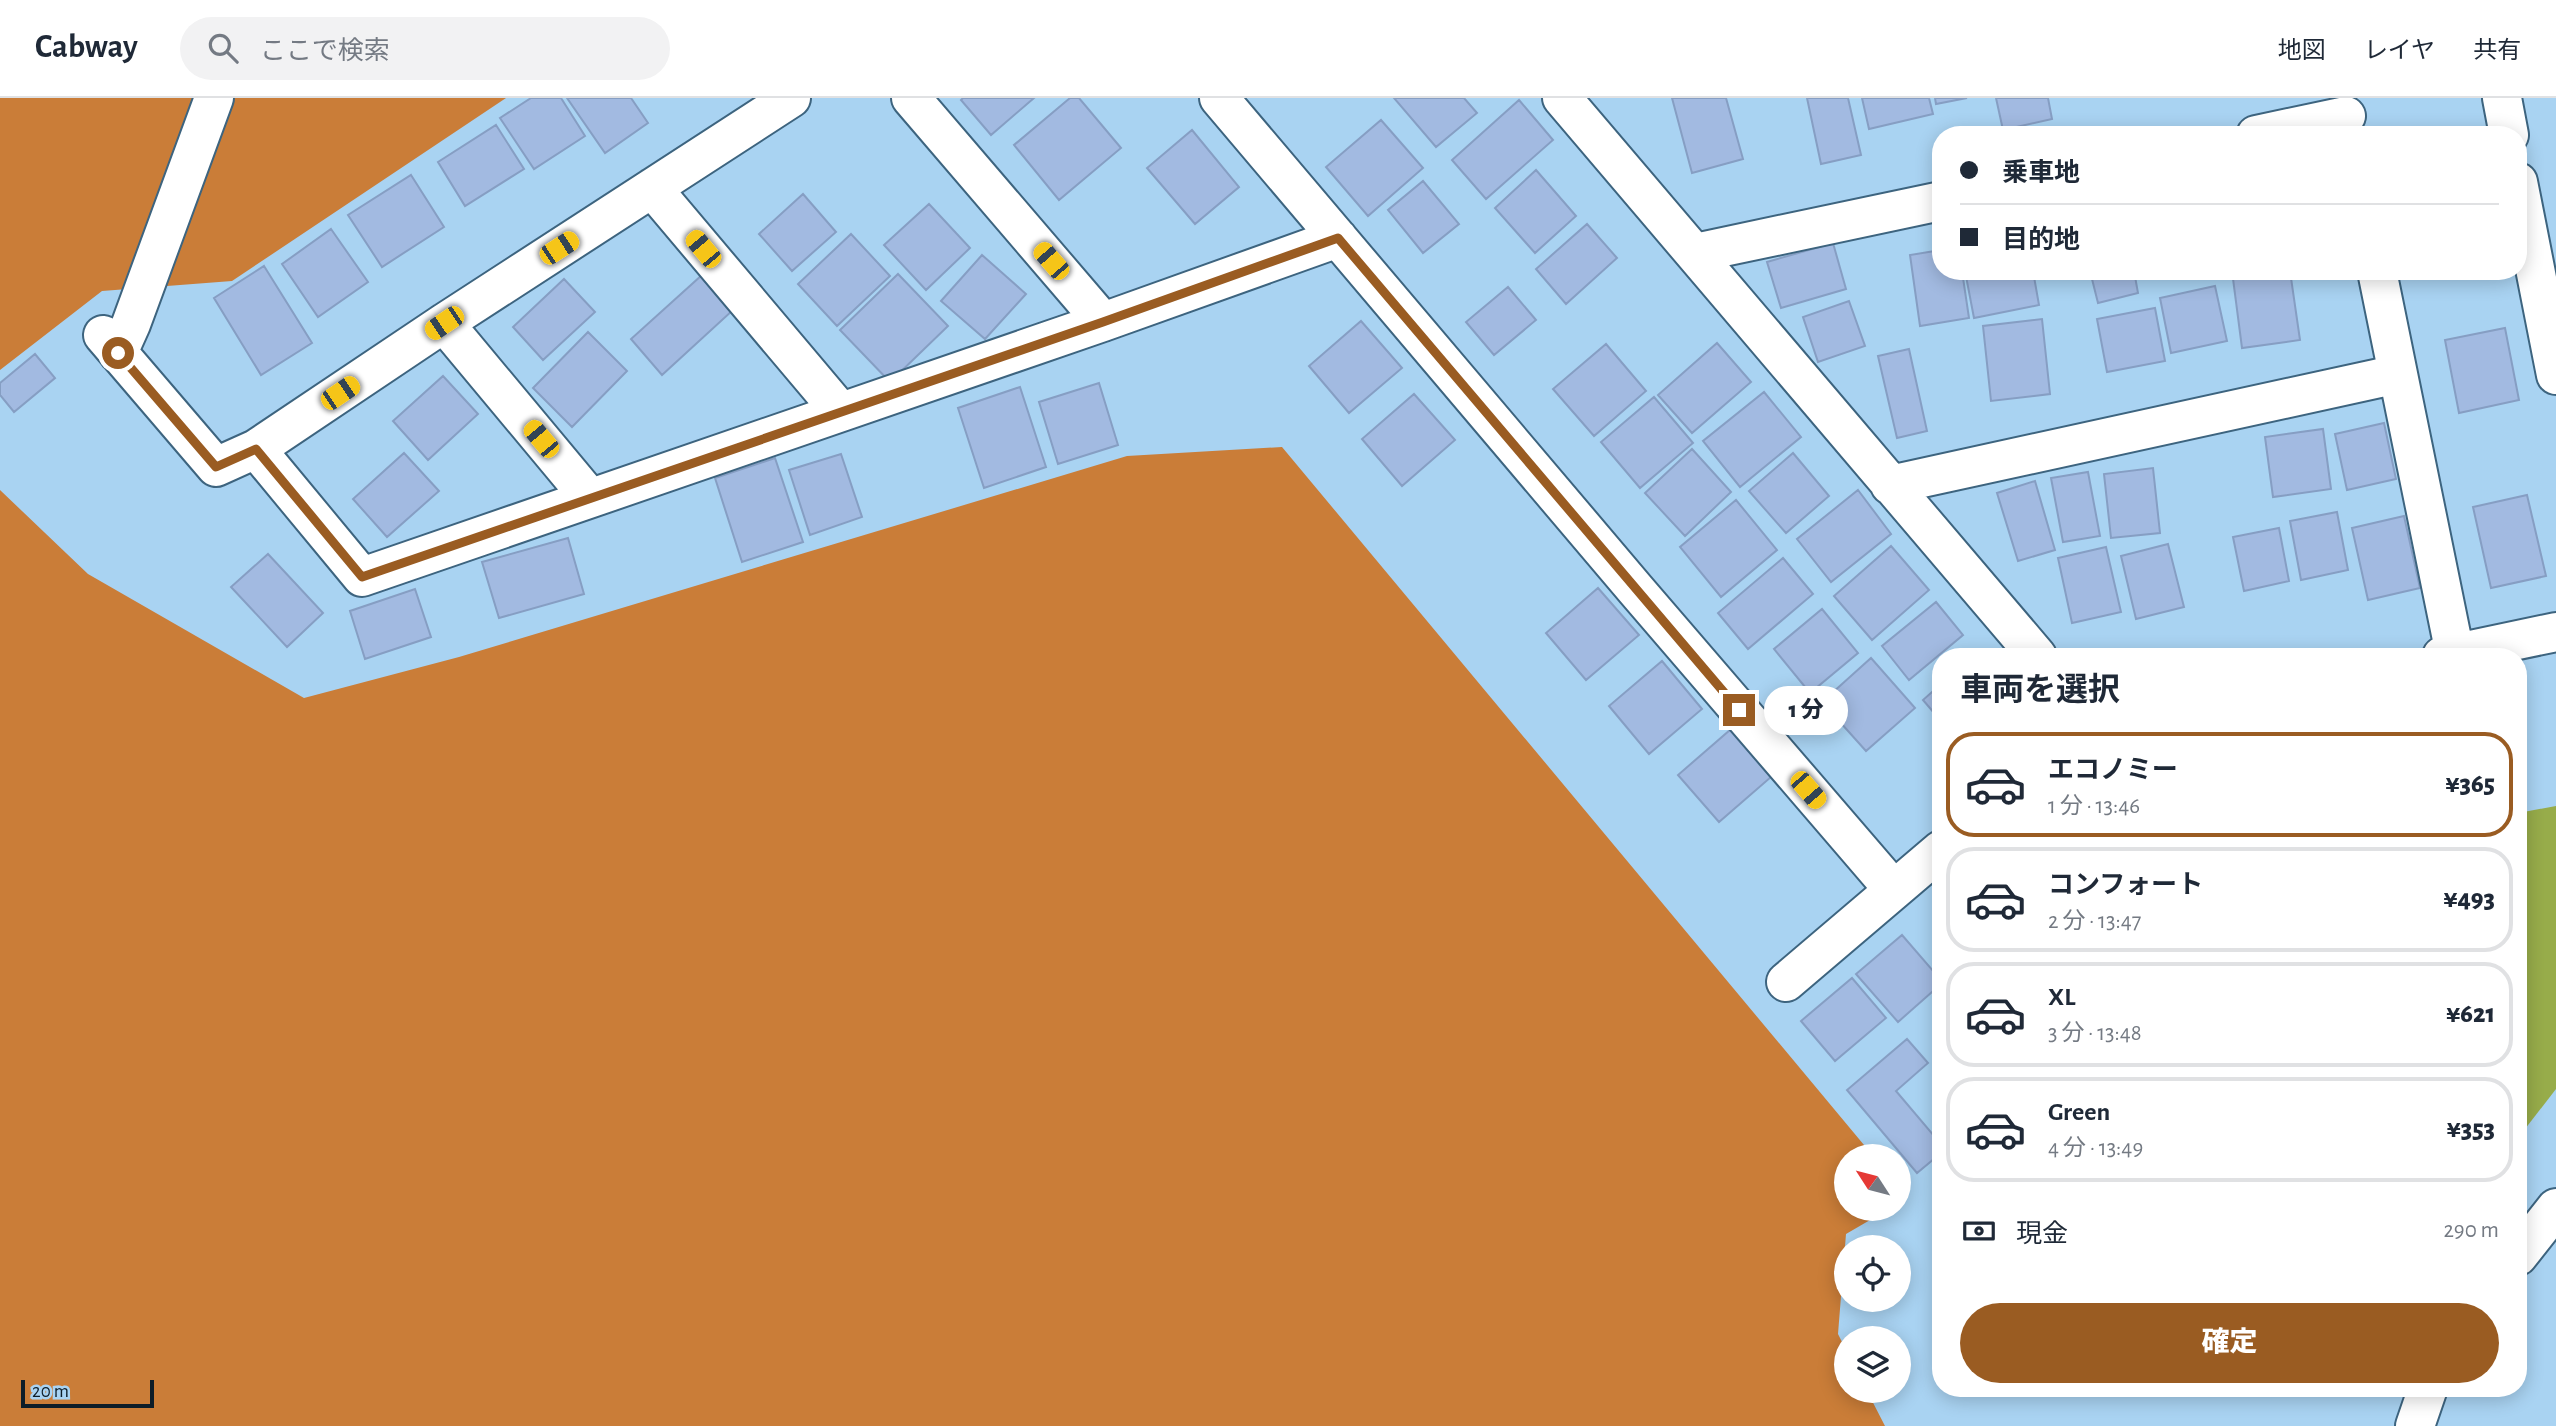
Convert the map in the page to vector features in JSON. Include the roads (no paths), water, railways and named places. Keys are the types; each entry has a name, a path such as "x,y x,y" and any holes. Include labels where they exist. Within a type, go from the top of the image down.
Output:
{"street":[{"path":"214,98 136,312 108,342 216,467 256,449 444,323 791,98"},
{"path":"911,98 1103,322"},
{"path":"1219,98 1894,890"},
{"path":"1562,98 2030,648"},
{"path":"2502,98 2507,126"},
{"path":"2299,126 2346,116"},
{"path":"652,188 840,411"},
{"path":"1695,253 1932,203"},
{"path":"2527,227 2556,375"},
{"path":"256,449 362,577 1103,322 1338,238"},
{"path":"2379,280 2448,648"},
{"path":"444,323 589,497"},
{"path":"1891,485 2398,374"},
{"path":"2482,648 2556,632"},
{"path":"1786,982 1932,858"},
{"path":"2527,1245 2556,1208"},
{"path":"2414,1426 2425,1397"}]}
